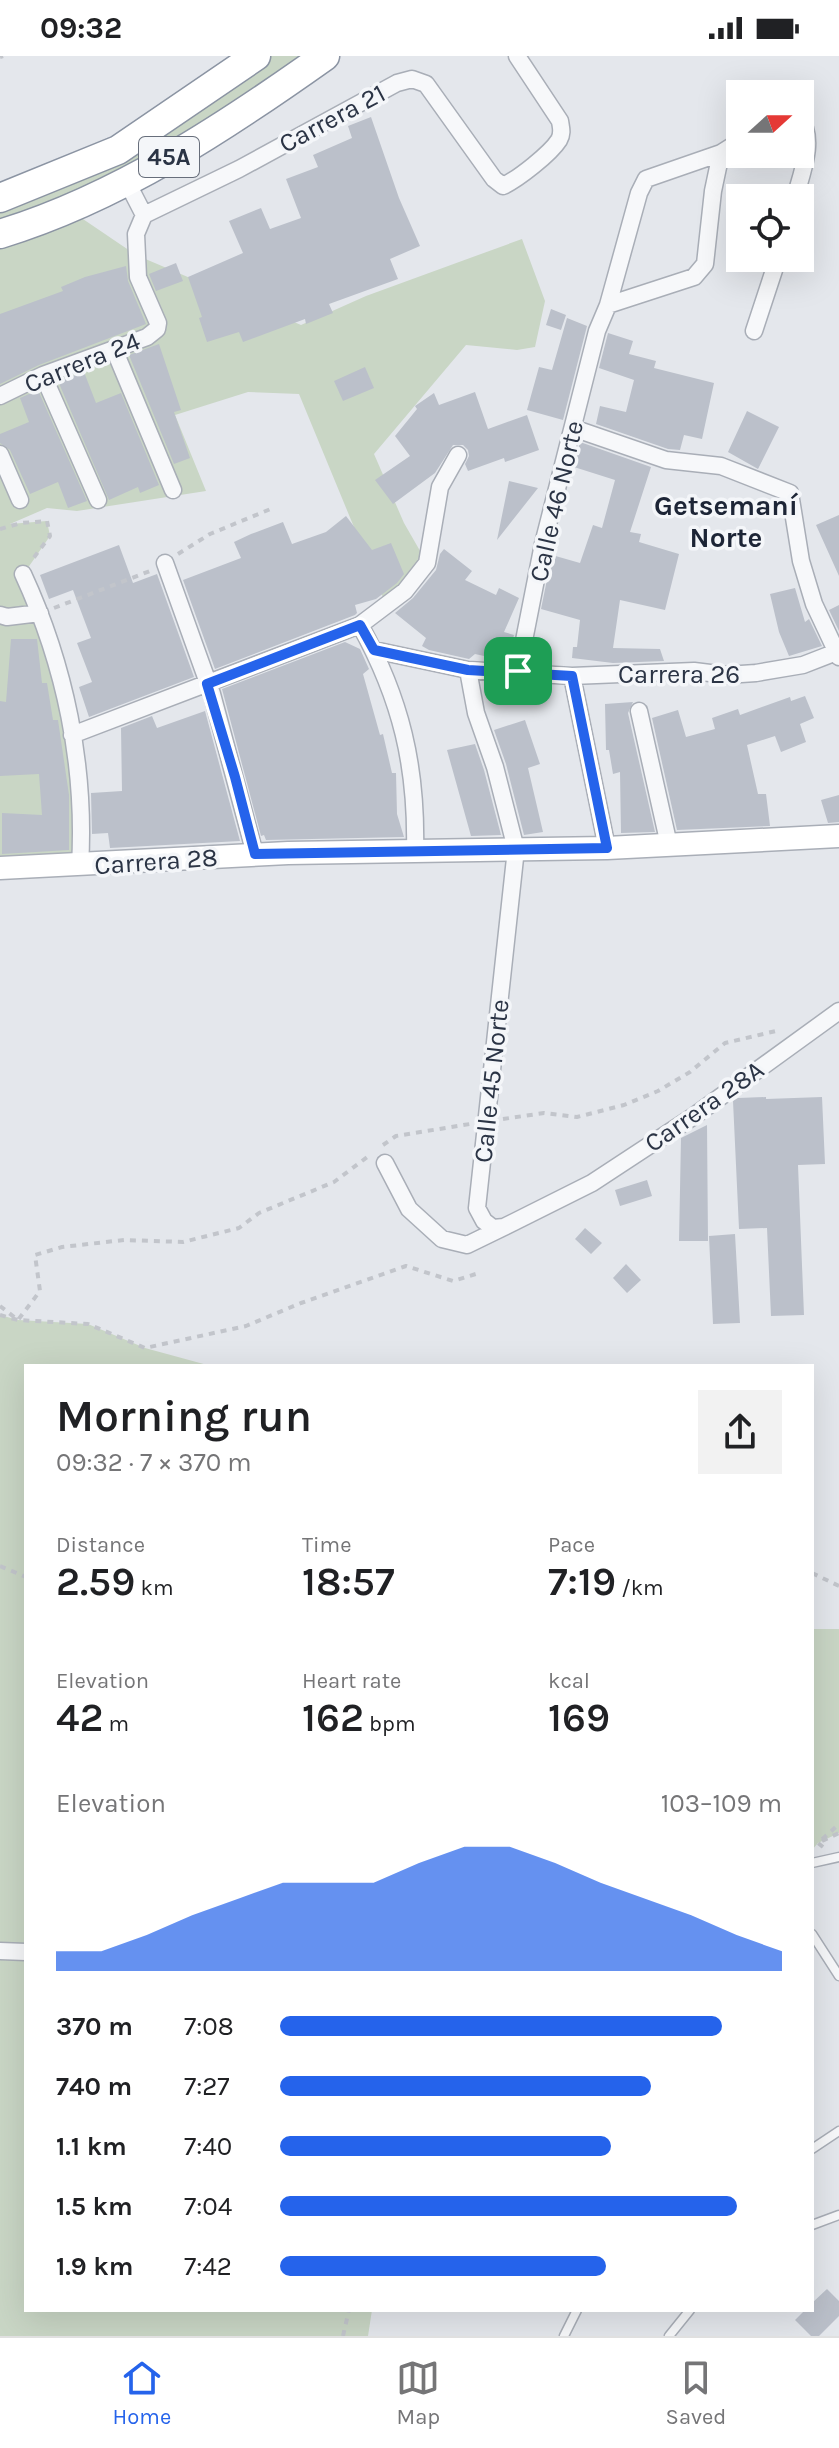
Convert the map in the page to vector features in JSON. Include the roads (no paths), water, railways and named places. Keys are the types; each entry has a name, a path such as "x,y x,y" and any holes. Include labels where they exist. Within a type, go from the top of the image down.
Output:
{"highway":[{"name":"45A","path":"0,198 118,150 256,56"},
{"name":"45A","path":"0,234 47,220 127,182 260,102 325,56"}],"street":[{"name":"Carrera 21","path":"144,215 239,169 373,95 412,79 426,84 494,179 503,186 514,181 558,141 562,132 560,121 517,56"},
{"path":"608,305 639,193 646,179 726,150"},
{"path":"608,305 694,277 705,264 713,191 721,153"},
{"path":"127,182 144,215"},
{"name":"Carrera 24","path":"0,396 43,375 155,333 158,323 138,277 136,234 144,215"},
{"path":"754,331 773,272"},
{"name":"Calle 46 Norte","path":"518,671 543,544 597,331 608,305"},
{"path":"114,349 173,490"},
{"path":"43,375 98,500"},
{"path":"573,428 666,460 721,466 790,493 801,561 814,604 838,653"},
{"path":"0,454 20,500"},
{"path":"72,735 360,625 405,591 427,563 440,487 458,455"},
{"path":"165,563 207,684 255,854"},
{"path":"23,574 59,670 72,735 80,795 80,866"},
{"path":"0,615 40,613"},
{"path":"360,625 374,650 400,714 415,793 415,851"},
{"name":"Carrera 26","path":"374,650 468,670 572,676 694,671 726,675 756,673 803,665 838,653"},
{"path":"468,670 476,713 495,767 516,849"},
{"path":"572,676 607,848"},
{"path":"639,711 669,845"},
{"name":"Carrera 28","path":"0,868 255,854 607,848 839,836"},
{"name":"Calle 45 Norte","path":"504,1227 493,1228 484,1221 477,1208 516,849"},
{"name":"Carrera 28A","path":"504,1227 592,1183 694,1116 839,1011"},
{"path":"385,1163 409,1209 442,1239 467,1245 504,1227"},
{"path":"0,1951 24,1952"}],"lane":[{"path":"814,1862 836,1857"},
{"path":"814,1937 839,1976"},
{"path":"814,2148 839,2131"},
{"path":"814,2224 839,2215"},
{"path":"564,2336 576,2312"},
{"path":"669,2336 688,2312"}],"district":[{"name":"Getsemaní Norte","path":"726,521"}]}
